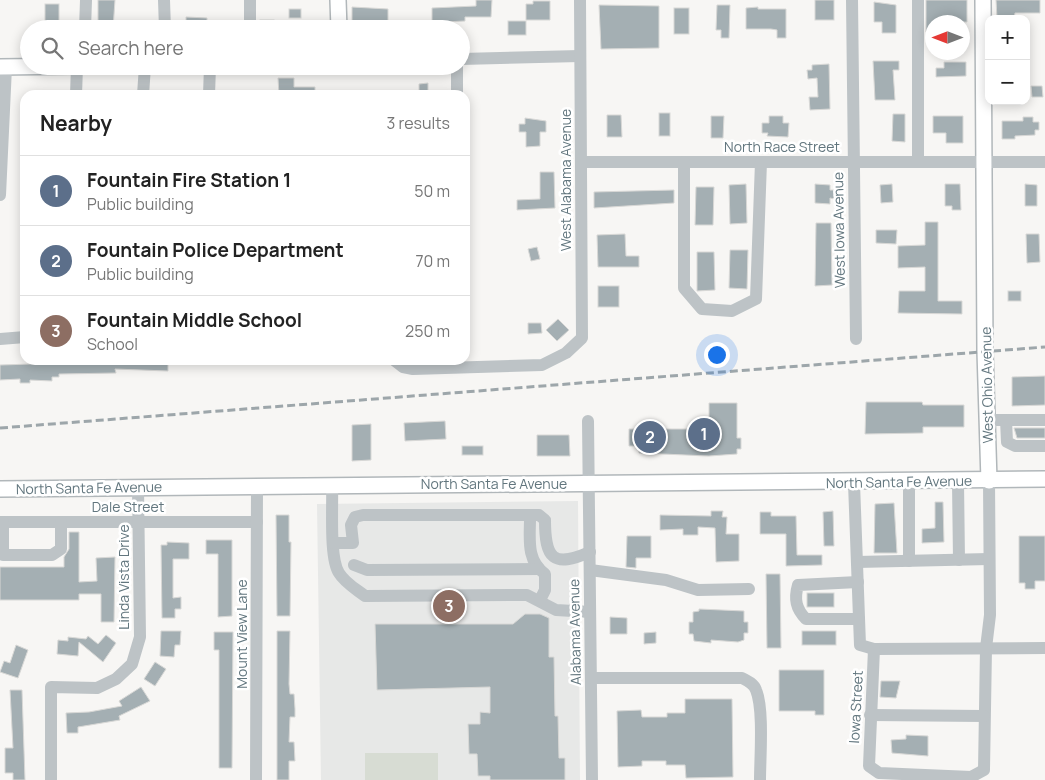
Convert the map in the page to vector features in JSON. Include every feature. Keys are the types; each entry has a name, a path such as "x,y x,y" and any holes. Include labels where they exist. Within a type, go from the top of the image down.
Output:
{"main road":[{"path":"338,0 339,20"},
{"name":"West Ohio Avenue","path":"983,0 989,481"},
{"path":"3,67 20,67"},
{"name":"North Santa Fe Avenue","path":"0,489 332,485 958,482 1045,479"}],"street":[{"path":"85,20 86,0"},
{"path":"164,0 165,20"},
{"path":"250,0 250,20"},
{"name":"West Alabama Avenue","path":"400,365 413,369 542,365 566,353 582,338 580,0"},
{"name":"West Iowa Avenue","path":"852,0 856,339"},
{"path":"918,0 918,162"},
{"path":"470,59 580,56"},
{"path":"0,195 3,67"},
{"path":"76,90 77,75"},
{"path":"143,90 144,75"},
{"path":"209,90 210,75"},
{"path":"457,75 457,90"},
{"name":"North Race Street","path":"580,162 1045,162"},
{"path":"684,162 684,288 702,309 732,310 756,299 761,162"},
{"path":"0,339 20,337"},
{"path":"987,420 1045,420"},
{"path":"1006,420 1007,442 1015,446 1045,446"},
{"name":"Alabama Avenue","path":"588,421 592,780"},
{"name":"West Ohio Avenue","path":"984,770 986,648 990,615 989,481"},
{"path":"854,482 860,645 874,649 1045,648"},
{"path":"909,482 909,561"},
{"path":"958,482 960,560"},
{"path":"332,485 333,560 338,573 365,596 527,595 540,600 556,610 590,612"},
{"name":"Linda Vista Drive","path":"51,780 51,687 97,688 116,679 132,664 140,637 138,487"},
{"name":"Mount View Lane","path":"256,780 257,487"},
{"path":"345,580 354,565 352,525 355,517 363,515 539,514 545,520 545,540 549,553 559,560 568,561 590,552"},
{"path":"526,515 530,518 532,561 538,570 545,574 545,590 540,600"},
{"path":"1,522 3,555 52,555 61,549 61,522"},
{"name":"Dale Street","path":"1,522 257,522"},
{"path":"333,544 353,543"},
{"path":"857,562 989,559"},
{"path":"354,565 366,570 538,570"},
{"path":"590,570 666,580 698,590 749,589"},
{"path":"858,582 798,585 795,596 798,612 806,619 859,619"},
{"name":"Iowa Street","path":"874,649 869,766 879,772 971,777 984,770"},
{"path":"591,678 742,678 749,681 756,689 759,706 760,780"},
{"path":"870,715 984,716"}],"shaded area":[{"path":"578,501 580,780 321,780 317,504"},
{"path":"365,753 438,753 438,780 365,780"}],"building":[{"path":"98,0 115,0 114,20 98,20"},
{"path":"476,0 492,0 491,17 465,17 465,20 432,20 432,8 476,6"},
{"path":"815,0 834,0 834,20 815,20"},
{"path":"926,0 967,0 967,15 926,15"},
{"path":"996,0 1040,0 1040,13 997,15"},
{"path":"533,1 550,1 550,20 526,20 526,4 533,4"},
{"path":"874,2 896,5 896,33 882,33 882,22 874,22"},
{"path":"45,4 59,4 59,20 45,20"},
{"path":"599,5 659,6 659,48 601,49"},
{"path":"717,5 730,5 729,38 721,38 721,30 716,30"},
{"path":"352,7 388,9 388,20 352,20"},
{"path":"758,7 758,9 786,9 786,38 777,38 777,30 746,29 746,8"},
{"path":"674,8 689,8 689,34 674,34"},
{"path":"289,9 301,9 301,18 289,18"},
{"path":"186,17 207,18 207,20 186,20"},
{"path":"508,21 526,21 526,35 508,35"},
{"path":"873,61 899,61 899,70 893,70 895,100 875,100"},
{"path":"944,62 966,62 966,76 936,77 936,68 944,68"},
{"path":"829,64 830,109 810,110 809,97 818,97 817,78 808,79 807,70 812,70 812,65"},
{"path":"278,78 294,78 294,87 315,87 315,90 279,90"},
{"path":"428,83 428,90 419,90 419,84"},
{"path":"1031,86 1042,86 1043,97 1032,97"},
{"path":"659,113 670,113 670,136 659,136"},
{"path":"893,114 905,114 905,142 892,141"},
{"path":"607,115 621,115 622,137 607,137"},
{"path":"711,116 724,116 723,138 711,138"},
{"path":"769,116 783,116 783,123 789,123 788,137 767,136 768,133 762,133 762,123 769,123"},
{"path":"933,116 963,116 963,143 946,143 946,133 933,133"},
{"path":"1023,117 1033,117 1033,122 1039,122 1039,130 1035,130 1035,135 1015,136 1015,139 1002,139 1002,121 1023,121"},
{"path":"525,118 546,121 546,132 540,132 540,146 526,147 526,132 519,132 519,124 525,124"},
{"path":"540,172 554,172 555,208 517,210 517,200 540,199"},
{"path":"746,184 747,223 730,224 729,185"},
{"path":"815,184 830,185 830,190 834,190 834,199 830,198 830,204 815,203"},
{"path":"892,184 893,202 881,203 880,185"},
{"path":"945,184 960,184 961,210 952,210 952,206 945,206"},
{"path":"1025,184 1037,185 1037,206 1025,206"},
{"path":"696,187 714,187 713,225 695,225"},
{"path":"674,190 674,203 594,208 594,192"},
{"path":"925,222 938,222 938,301 962,301 962,314 898,313 899,291 925,291 925,267 898,268 898,246 925,245"},
{"path":"816,223 831,223 832,285 815,286"},
{"path":"876,230 897,230 896,244 876,243"},
{"path":"625,234 626,256 639,256 639,267 598,267 597,235"},
{"path":"1026,234 1039,234 1040,262 1027,263"},
{"path":"537,247 540,259 531,261 528,249"},
{"path":"730,250 748,250 747,289 729,288"},
{"path":"697,252 714,252 715,290 697,291"},
{"path":"598,286 619,286 619,307 598,307"},
{"path":"1008,291 1021,291 1021,301 1008,301"},
{"path":"558,319 569,330 557,341 546,330"},
{"path":"528,323 541,323 542,333 528,334"},
{"path":"0,365 168,365 168,371 115,369 116,373 59,374 59,377 52,377 52,381 30,380 30,383 20,383 20,379 0,380"},
{"path":"1045,376 1045,405 1012,406 1012,377"},
{"path":"866,402 922,402 923,405 964,405 964,427 923,427 923,433 865,434"},
{"path":"709,403 737,403 737,438 741,438 741,449 737,449 737,454 709,456 639,453 639,446 629,446 629,429 709,429"},
{"path":"445,421 446,439 405,441 404,423"},
{"path":"371,424 371,460 352,461 352,425"},
{"path":"1014,428 1045,428 1045,438 1017,438"},
{"path":"537,435 569,435 570,456 537,456"},
{"path":"462,446 483,446 483,455 462,455"},
{"path":"935,502 943,502 944,542 922,543 922,529 935,528"},
{"path":"894,503 897,553 874,553 875,504"},
{"path":"711,511 723,511 722,517 727,517 726,534 739,534 739,561 716,562 715,528 698,527 698,535 683,535 683,529 660,530 660,515 711,516"},
{"path":"833,511 834,546 824,546 823,512"},
{"path":"760,512 771,512 771,516 796,516 797,555 822,555 822,565 786,566 786,534 760,534"},
{"path":"276,515 289,515 289,542 291,542 290,616 277,616"},
{"path":"69,532 79,532 79,582 97,581 96,558 115,557 114,622 101,622 101,594 79,594 79,600 0,600 0,567 64,567 64,557 69,549"},
{"path":"627,536 651,536 651,558 636,558 636,568 626,567"},
{"path":"1019,536 1045,536 1045,581 1035,581 1035,589 1025,589 1025,583 1019,583"},
{"path":"206,540 232,540 232,616 218,617 218,554 206,554"},
{"path":"167,542 189,543 189,559 173,559 173,598 181,597 181,609 175,609 175,618 162,618 161,545 167,545"},
{"path":"766,574 780,574 781,648 767,648"},
{"path":"807,593 834,593 834,607 807,607"},
{"path":"699,609 744,611 744,622 748,622 748,633 744,633 744,640 738,642 711,640 711,643 694,641 693,634 689,634 689,622 693,622 693,612 699,611"},
{"path":"525,614 540,614 549,618 549,657 554,657 555,716 558,716 559,758 565,758 565,780 490,780 490,776 478,776 477,754 469,754 468,724 480,724 480,712 490,713 490,687 377,690 375,624 513,624"},
{"path":"610,617 627,618 627,634 610,634"},
{"path":"161,631 181,631 180,645 175,645 174,657 160,656"},
{"path":"277,631 290,631 289,684 290,694 294,694 295,717 290,717 289,742 294,742 295,761 289,761 289,780 277,780"},
{"path":"802,631 836,631 836,645 802,645"},
{"path":"214,632 233,632 232,768 219,768 219,650 214,650"},
{"path":"656,632 656,643 644,644 644,633"},
{"path":"106,635 116,643 103,662 79,642 78,656 57,654 58,640 68,641 68,637 86,639 88,636 98,644"},
{"path":"16,645 28,650 18,678 0,672 4,661 10,663"},
{"path":"155,662 166,669 155,686 144,679"},
{"path":"779,670 824,670 824,715 815,715 815,711 779,711"},
{"path":"881,681 900,681 896,698 880,697"},
{"path":"141,687 150,701 119,716 120,720 78,727 78,733 67,733 66,713 89,712 122,706 119,701"},
{"path":"10,690 22,690 25,780 13,780 13,773 5,773 5,748 13,748"},
{"path":"685,699 732,699 733,777 686,778 685,765 666,765 666,761 642,761 642,766 618,767 617,711 641,710 642,717 667,717 667,713 685,713"},
{"path":"906,735 928,736 928,756 892,753 891,740 906,739"}],"railway":[{"path":"0,428 1045,347"}],"place":[{"name":"Fountain Fire Station 1","path":"704,434"},
{"name":"Fountain Police Department","path":"650,437"},
{"name":"Fountain Middle School","path":"449,606"}]}
